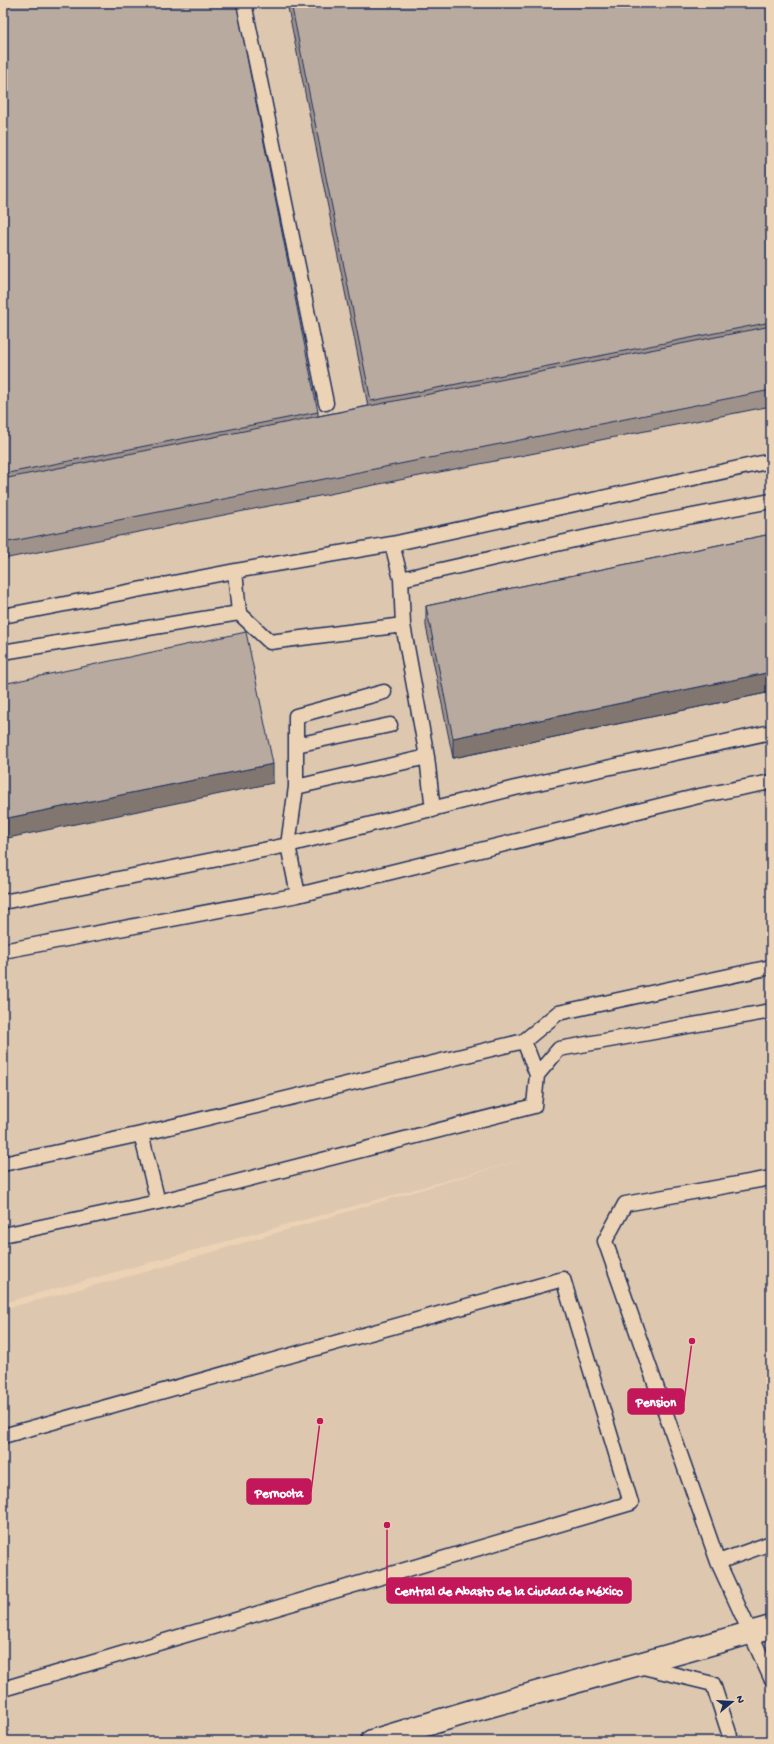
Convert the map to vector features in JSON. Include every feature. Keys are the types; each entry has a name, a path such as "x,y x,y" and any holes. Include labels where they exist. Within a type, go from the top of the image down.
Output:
{"street":[{"path":"372,1741 761,1630"}],"lane":[{"path":"244,3 326,403"},
{"path":"3,616 235,571 392,544 771,461"},
{"path":"401,579 614,531 771,501"},
{"path":"392,544 401,579 403,625 427,756 433,810"},
{"path":"235,571 240,613 270,642 403,625"},
{"path":"3,652 240,613"},
{"path":"298,895 288,845 296,787 296,716 384,692"},
{"path":"296,745 390,725"},
{"path":"3,902 288,845 433,810 515,788 771,732"},
{"path":"296,787 427,756"},
{"path":"3,951 298,895 699,796 771,782"},
{"path":"3,1164 141,1134 524,1041 558,1013 771,967"},
{"path":"537,1075 558,1049 771,1011"},
{"path":"3,1235 158,1202 534,1106 537,1075 524,1041"},
{"path":"141,1134 158,1202"},
{"path":"771,1178 625,1204 605,1241 718,1562 761,1630 771,1678"},
{"path":"3,1436 563,1279 630,1503 3,1689"},
{"path":"718,1562 771,1543"},
{"path":"634,1665 713,1684 730,1736 727,1741"}],"shaded area":[{"path":"3,3 771,3 771,1741 3,1741 3,1309 142,1273 524,1159 3,1303"}],"building":[{"path":"3,3 236,3 318,412 3,474"},
{"path":"291,3 771,3 771,322 371,401"},
{"path":"771,326 771,390 3,543 3,479"},
{"path":"771,534 771,672 453,738 426,606"},
{"path":"246,632 273,764 3,819 3,684"}],"place":[{"name":"Pension","path":"692,1341"},
{"name":"Pernocta","path":"320,1421"},
{"name":"Central de Abasto de la Ciudad de México","path":"387,1525"}]}
